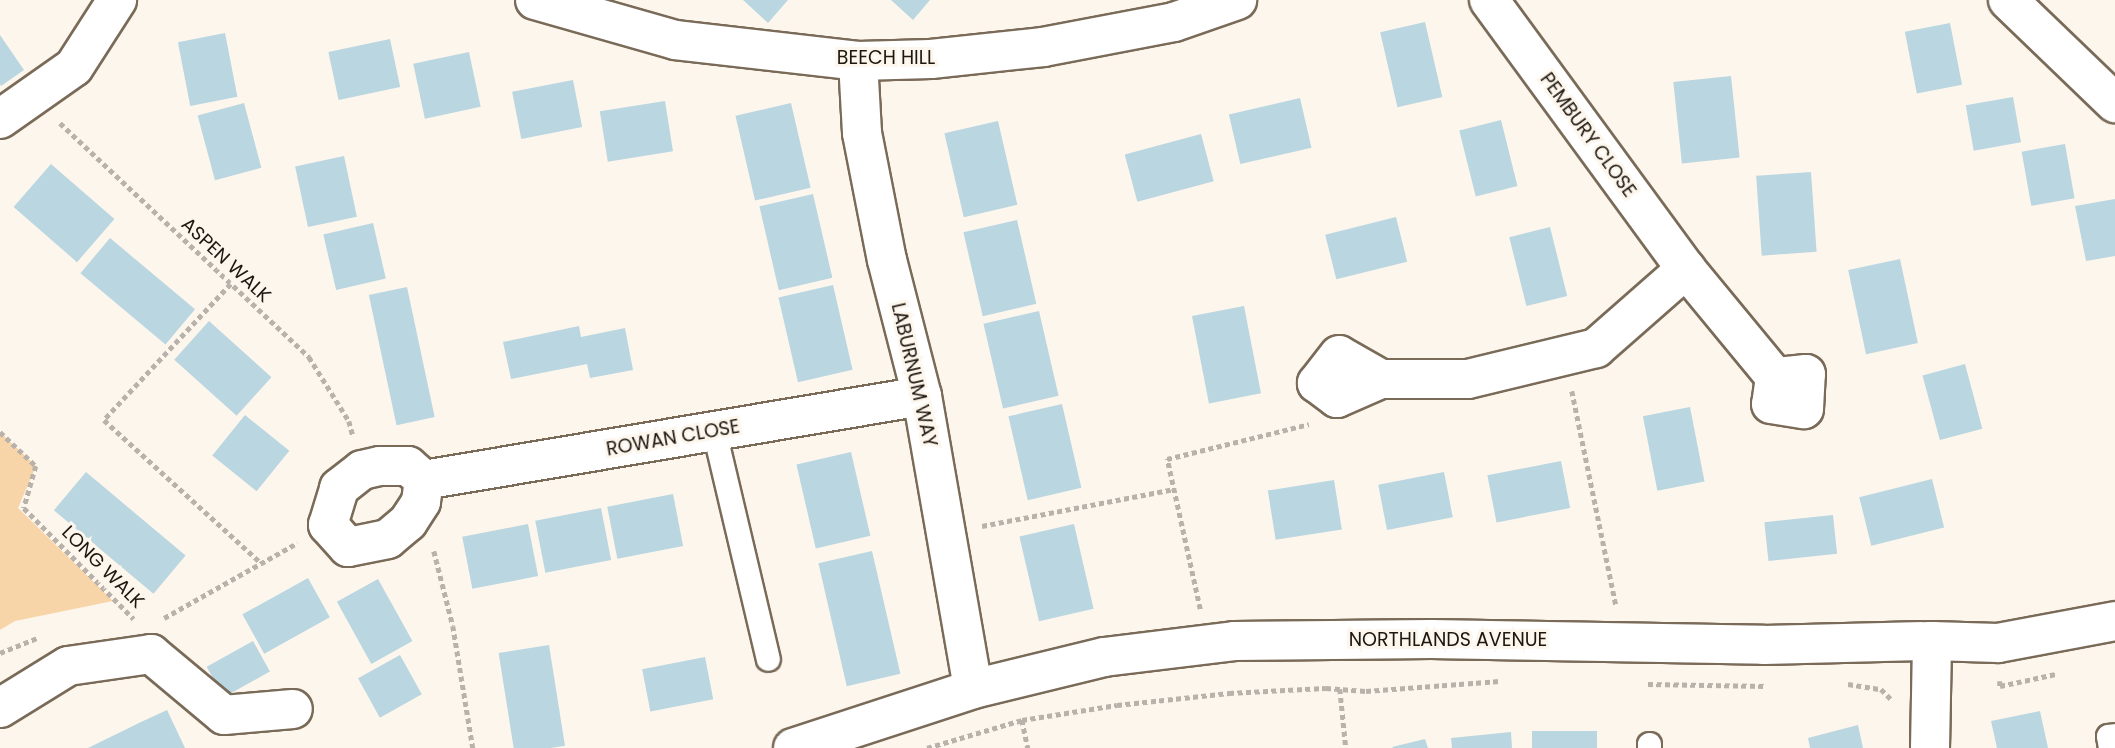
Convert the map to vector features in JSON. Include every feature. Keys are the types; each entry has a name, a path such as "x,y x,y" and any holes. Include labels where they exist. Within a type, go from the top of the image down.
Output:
{"street":[{"path":"0,119 74,67 117,0"},
{"name":"BEECH HILL","path":"535,0 675,40 858,61 931,59 1044,47 1174,22 1237,0"},
{"name":"PEMBURY CLOSE","path":"1489,0 1686,269 1775,377"},
{"path":"2008,0 2115,103"},
{"name":"LABURNUM WAY","path":"858,61 862,133 887,260 922,396 973,689"},
{"path":"1337,398 1381,379 1468,380 1596,348 1686,269"},
{"name":"ROWAN CLOSE","path":"422,491 713,431 922,396"},
{"path":"408,466 422,491 408,522 388,539 348,547 328,525 339,488 362,470 408,466"},
{"name":"NORTHLANDS AVENUE","path":"793,748 973,689 1104,657 1234,640 1418,639 1764,645 1932,641 1998,643 2115,621"},
{"path":"0,708 68,666 140,635 224,715 293,709"},
{"path":"1930,748 1932,641"}],"lane":[{"path":"713,431 768,659"},
{"path":"2110,748 2108,736 2115,735"}],"path":[{"name":"ASPEN WALK","path":"32,96 309,357 349,421 362,470"},
{"path":"231,284 104,419 261,563"},
{"path":"1564,356 1624,642"},
{"path":"1208,644 1167,459 1318,421 1337,398"},
{"name":"LONG WALK","path":"0,432 36,466 24,508 140,635"},
{"path":"946,533 1174,489"},
{"path":"422,491 453,626 473,748"},
{"path":"140,635 151,626 328,525"},
{"path":"0,653 40,637"},
{"path":"926,748 1022,720 1117,705 1229,693 1340,689 1366,691 1506,681"},
{"path":"1638,684 1769,686"},
{"path":"1836,685 1868,685 1881,689 1900,709"},
{"path":"1340,689 1340,717 1346,748"},
{"path":"1022,720 1028,748"}],"shaded area":[{"path":"0,432 36,466 18,508 113,601 15,621 0,630"}],"building":[{"path":"743,0 788,0 768,23"},
{"path":"891,0 930,0 913,20"},
{"path":"1425,22 1442,97 1398,107 1380,32"},
{"path":"1950,23 1962,85 1917,94 1905,32"},
{"path":"225,33 237,97 190,106 178,42"},
{"path":"0,35 24,70 1,86 0,84"},
{"path":"390,39 400,87 339,100 328,52"},
{"path":"469,52 481,107 425,119 413,64"},
{"path":"1731,76 1740,158 1682,164 1673,82"},
{"path":"573,80 582,127 521,139 512,92"},
{"path":"2013,97 2021,142 1974,151 1966,105"},
{"path":"1300,98 1311,148 1240,164 1229,114"},
{"path":"665,101 673,151 608,162 600,111"},
{"path":"244,103 261,168 215,180 198,115"},
{"path":"791,103 811,188 755,201 735,116"},
{"path":"1501,120 1517,186 1476,196 1459,130"},
{"path":"998,121 1017,205 964,217 944,133"},
{"path":"1201,134 1214,181 1137,202 1125,154"},
{"path":"2065,144 2075,198 2031,206 2022,152"},
{"path":"344,156 357,217 308,227 295,166"},
{"path":"51,164 114,219 77,262 14,207"},
{"path":"1811,172 1817,252 1762,256 1756,176"},
{"path":"813,194 832,278 779,290 759,206"},
{"path":"2115,199 2115,256 2086,261 2075,206"},
{"path":"1396,217 1407,262 1336,279 1325,235"},
{"path":"1017,220 1036,304 983,316 963,232"},
{"path":"373,223 386,279 336,290 323,234"},
{"path":"1550,227 1567,296 1526,306 1509,237"},
{"path":"110,238 195,309 165,345 80,273"},
{"path":"1900,259 1918,343 1866,354 1848,270"},
{"path":"833,285 853,370 798,382 778,298"},
{"path":"407,287 435,417 397,425 369,295"},
{"path":"1244,306 1261,393 1209,403 1192,316"},
{"path":"1039,311 1059,396 1003,409 983,324"},
{"path":"209,321 271,377 237,416 174,360"},
{"path":"579,326 581,337 625,328 633,370 590,378 587,364 511,379 503,342"},
{"path":"1965,364 1982,429 1940,440 1922,375"},
{"path":"1062,404 1081,488 1028,500 1008,416"},
{"path":"1690,407 1705,482 1657,491 1643,416"},
{"path":"245,415 289,451 257,491 212,455"},
{"path":"851,452 870,536 816,548 796,465"},
{"path":"1561,461 1570,508 1497,522 1487,475"},
{"path":"86,472 186,556 153,594 54,510"},
{"path":"1444,472 1453,517 1387,530 1378,485"},
{"path":"1932,479 1944,528 1871,546 1859,497"},
{"path":"1334,480 1342,529 1276,540 1268,490"},
{"path":"673,494 683,546 617,559 607,507"},
{"path":"601,508 611,560 545,573 535,521"},
{"path":"1833,515 1837,554 1768,561 1764,522"},
{"path":"528,524 538,576 472,589 462,537"},
{"path":"1074,524 1094,609 1039,621 1019,537"},
{"path":"872,551 900,674 847,686 818,563"},
{"path":"308,578 330,617 264,654 242,614"},
{"path":"378,579 412,641 371,664 337,602"},
{"path":"253,641 270,672 224,697 207,667"},
{"path":"549,645 565,746 514,748 499,653"},
{"path":"400,655 422,694 380,718 358,678"},
{"path":"705,657 713,699 650,711 642,669"},
{"path":"167,710 185,748 88,748 141,722"},
{"path":"2040,711 2048,748 1997,748 1991,721"},
{"path":"1858,725 1863,748 1810,748 1808,738"},
{"path":"1532,731 1597,731 1597,748 1532,748"},
{"path":"1511,732 1512,748 1452,748 1451,738"},
{"path":"1425,739 1428,748 1392,747"}]}
